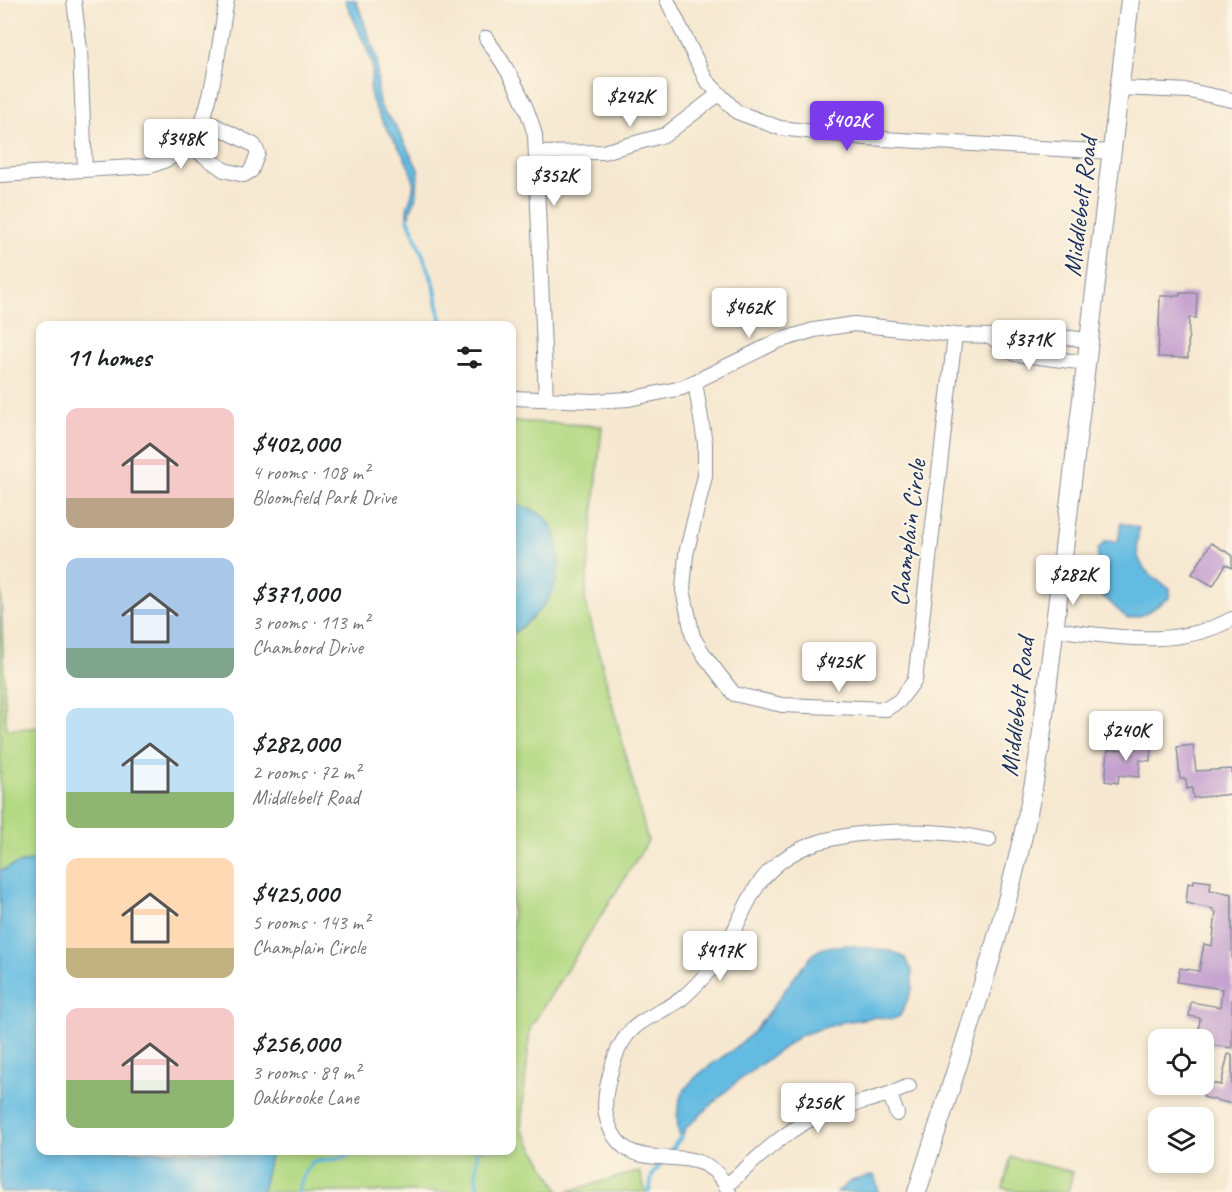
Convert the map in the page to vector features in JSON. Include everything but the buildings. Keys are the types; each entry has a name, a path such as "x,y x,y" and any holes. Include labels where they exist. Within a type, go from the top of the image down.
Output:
{"street":[{"path":"74,0 80,50 85,170"},
{"path":"0,175 150,166 168,160 189,145 204,120 227,0"},
{"path":"667,0 706,81 737,112 780,128 866,138 1112,152"},
{"name":"Middlebelt Road","path":"917,1192 986,968 1024,834 1040,748 1052,629 1130,0"},
{"path":"486,38 512,75 527,106 536,135 546,399"},
{"path":"1119,88 1190,91 1232,100"},
{"path":"537,153 603,152 665,135 719,93"},
{"path":"189,145 224,170 244,175 251,171 258,153 254,145 204,120"},
{"path":"516,398 594,401 629,399 695,382 778,341 814,330 854,324 955,335 990,336 1014,332 1089,340"},
{"name":"Champlain Circle","path":"695,382 705,443 705,476 686,554 683,590 693,637 734,694 782,705 885,709 899,701 915,680 955,335"},
{"path":"990,336 1015,354 1086,363"},
{"path":"1052,629 1135,640 1157,639 1189,635 1232,619"},
{"path":"909,1086 890,1095 845,1106 817,1116 776,1142 728,1189 716,1171 703,1163 679,1158 644,1158 629,1152 609,1125 605,1112 614,1060 623,1040 637,1023 680,999 712,968 723,951 753,890 772,868 789,855 820,841 891,833 955,834 989,840"},
{"path":"890,1095 897,1114"}],"green space":[{"path":"516,421 602,426 585,600 648,841 530,1028 521,1128 560,1192 262,1192 270,1155 516,1155 516,631 527,623 545,516 516,505"},
{"path":"0,576 6,730 36,727 36,860 0,871"},
{"path":"1011,1157 1073,1172 1068,1192 1020,1192 1003,1188"},
{"path":"639,1171 646,1192 566,1192"}],"water":[{"path":"345,0 356,0 377,59 378,99 383,111 395,125 418,169 417,194 408,218 407,209 414,184 413,179 405,159 371,98 372,64"},
{"path":"516,504 535,511 546,518 555,533 559,562 556,581 546,603 516,631"},
{"path":"1121,523 1139,528 1137,549 1141,564 1152,577 1170,588 1169,598 1133,618 1127,618 1095,589 1098,549 1106,541 1118,542"},
{"path":"36,860 36,1155 270,1155 262,1192 0,1192 0,871"},
{"path":"846,945 892,951 905,958 912,971 912,989 900,1016 893,1019 877,1017 843,1022 801,1035 734,1084 685,1129 683,1135 679,1135 677,1120 679,1104 682,1094 695,1078 737,1047 755,1030 815,953 825,948"},
{"path":"874,1175 879,1192 837,1192 851,1181"}],"waterway":[{"path":"408,218 434,284 441,321"},
{"path":"669,1153 681,1137"},
{"path":"297,1192 301,1179 312,1162 344,1158 348,1155"},
{"path":"477,1155 476,1178 479,1192"},
{"path":"649,1192 652,1176 663,1161"}]}
